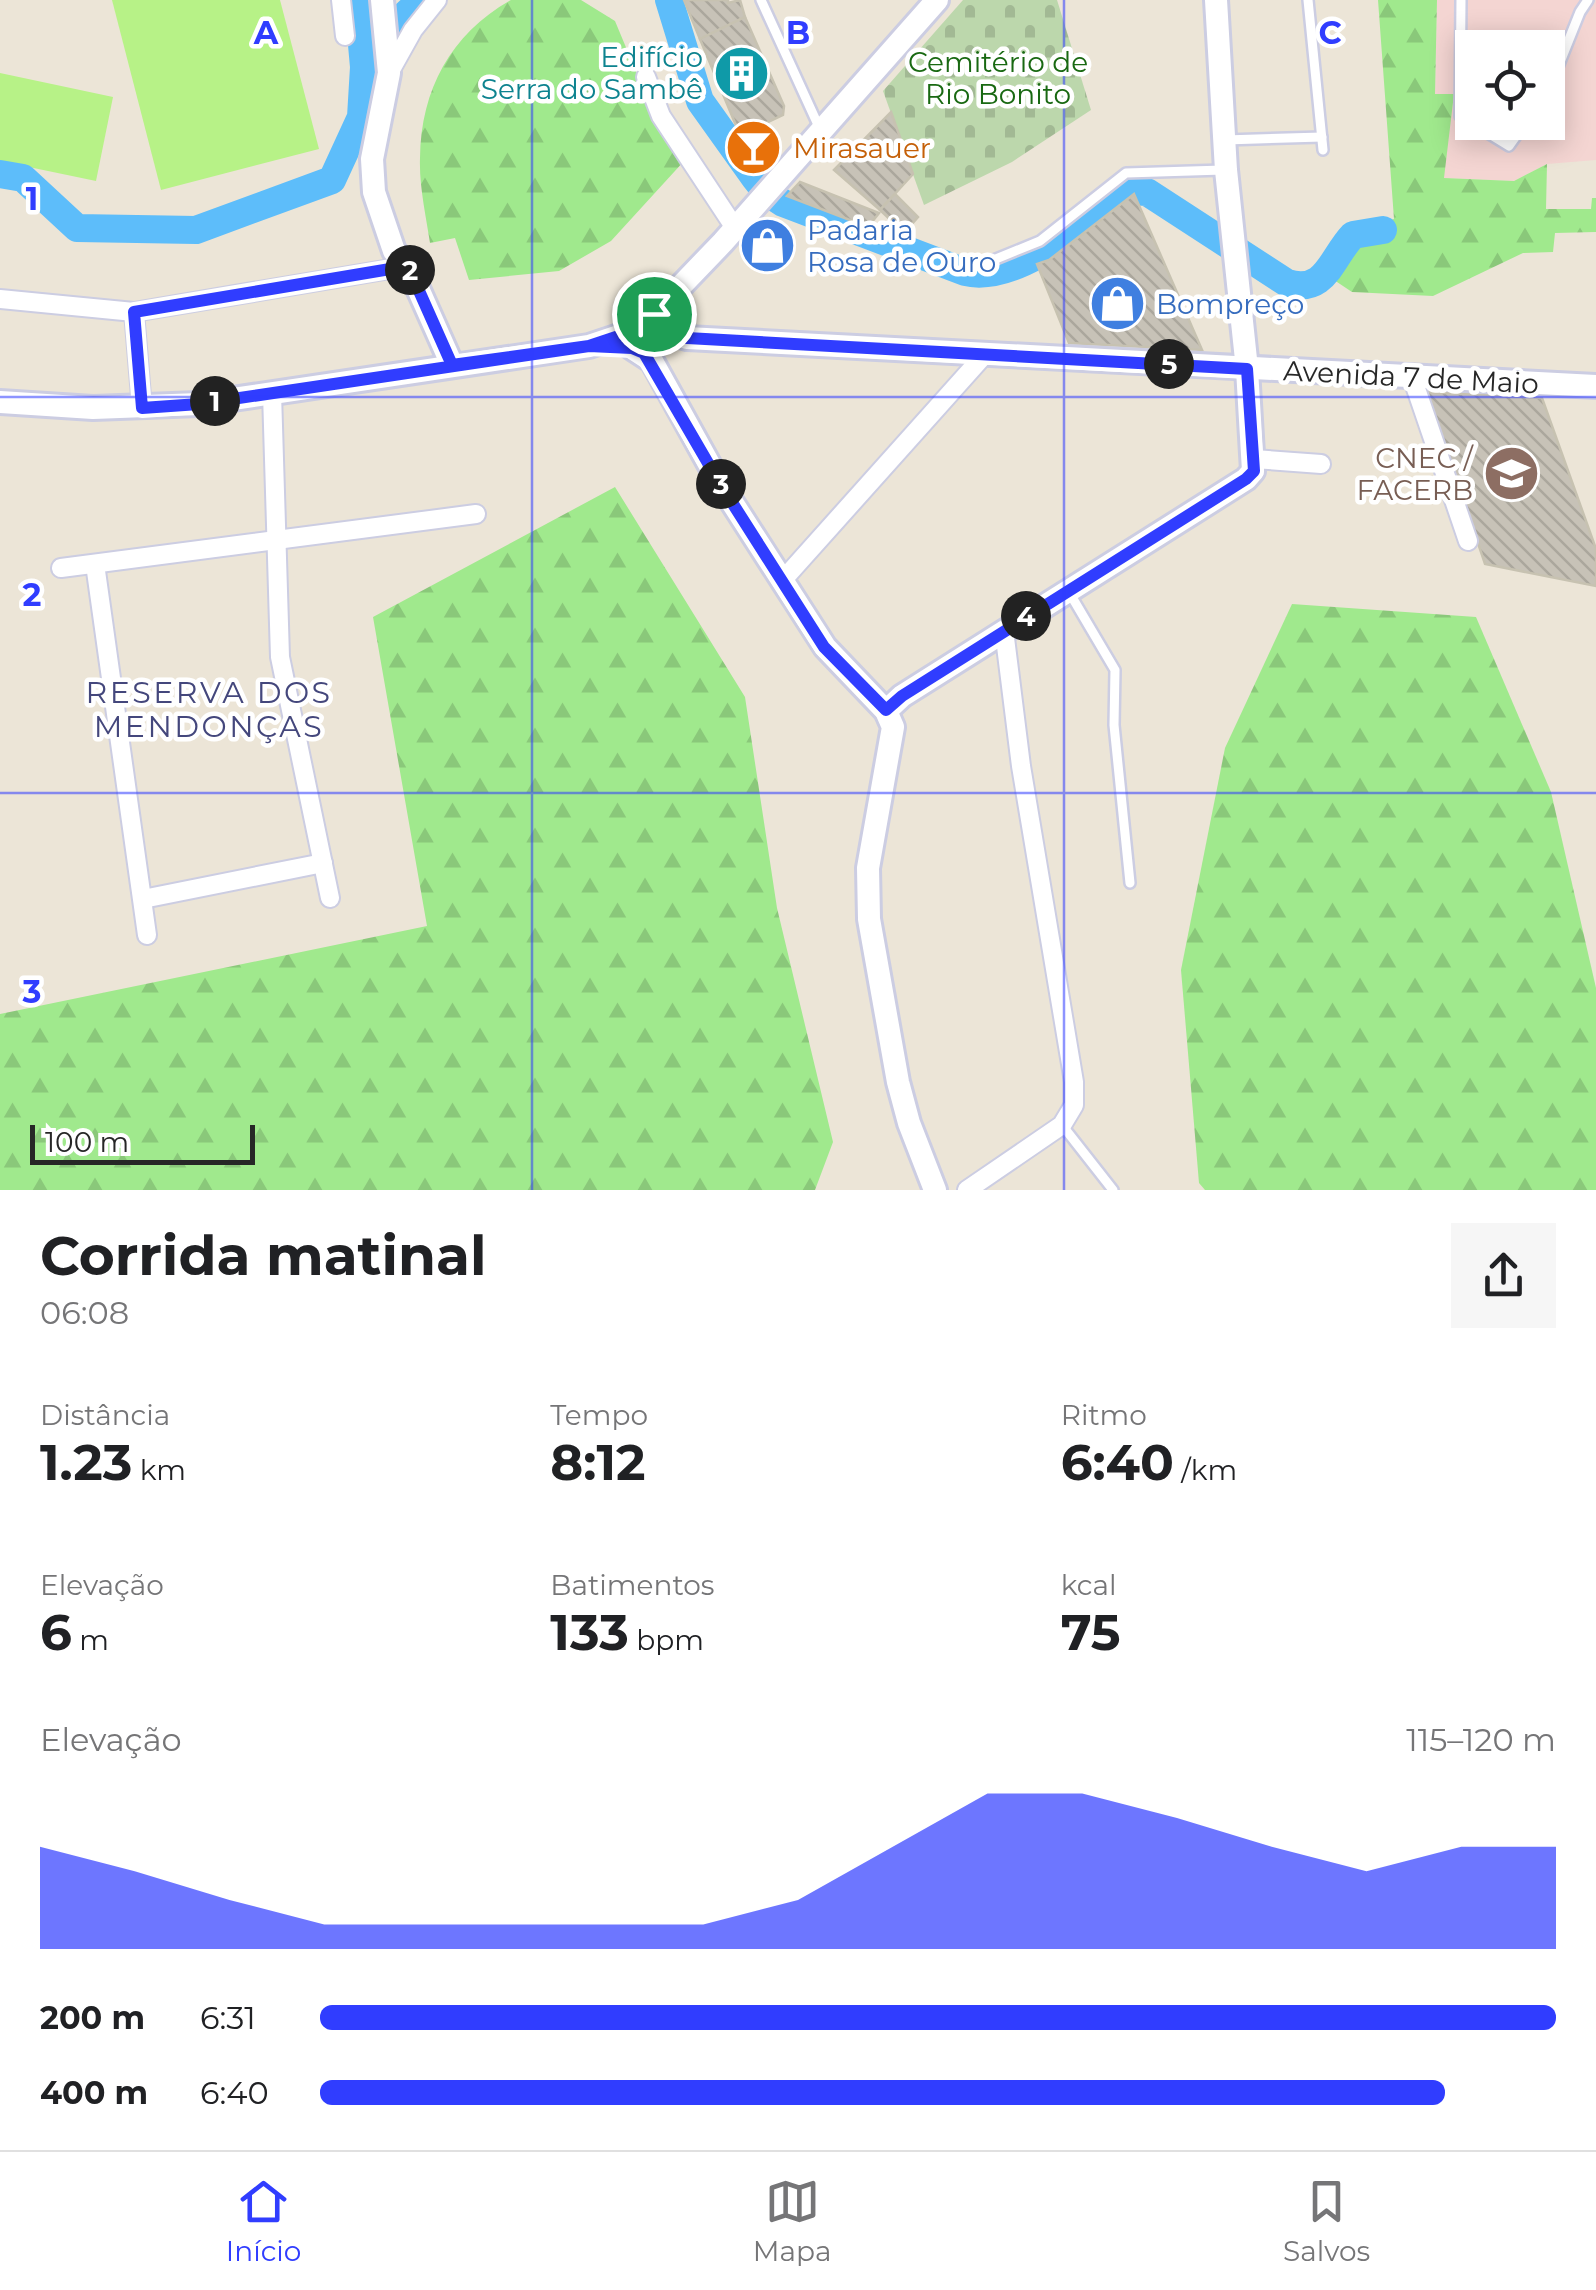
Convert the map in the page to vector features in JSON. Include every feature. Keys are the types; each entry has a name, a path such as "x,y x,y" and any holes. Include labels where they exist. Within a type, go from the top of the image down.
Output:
{"main road":[{"path":"0,402 142,408 199,404 589,346 622,335 654,314 735,228 937,0"},
{"path":"886,710 902,696 1254,471 1226,170 1216,0"},
{"path":"383,10 389,73 372,159 374,192 394,251 408,266 452,365"},
{"path":"654,314 664,330 687,338"},
{"name":"Avenida 7 de Maio","path":"589,346 632,348 687,338 1596,386"},
{"path":"632,348 652,361 719,482 824,647 886,710 893,732 868,868 869,919 898,1082 935,1190"}],"street":[{"path":"341,0 345,36"},
{"path":"389,73 413,30 437,0"},
{"path":"646,78 661,116 735,228"},
{"path":"0,299 134,312 408,266"},
{"path":"134,312 142,408"},
{"path":"782,581 986,352"},
{"path":"1412,377 1468,541"},
{"path":"272,392 280,657 330,898"},
{"path":"1254,459 1322,464"},
{"path":"61,568 476,514"},
{"path":"95,564 146,934"},
{"path":"966,1190 982,1184 1062,1125 1074,1105 1074,1082 1020,766 1004,630"},
{"path":"143,899 323,863"}],"lane":[{"path":"762,0 820,130"},
{"path":"1308,0 1324,150"},
{"path":"1461,0 1461,30"},
{"path":"1565,50 1588,0"},
{"path":"1224,140 1322,137"},
{"path":"982,266 1040,241 1126,173 1226,170"},
{"path":"1068,589 1115,670 1114,725 1130,883"},
{"path":"1062,1125 1113,1190"}],"shaded area":[{"path":"1437,0 1596,0 1596,160 1547,164 1514,181 1443,178 1454,95 1435,94"}],"green space":[{"path":"112,0 280,0 319,149 161,190"},
{"path":"511,0 581,0 615,21 655,117 685,160 611,241 559,271 469,280 455,238 430,243 421,179 422,133 426,109 443,66 472,29"},
{"name":"Cemitério de Rio Bonito","path":"963,0 1057,0 1091,110 1012,162 924,205 883,91"},
{"path":"1378,0 1437,0 1435,94 1454,94 1444,178 1514,181 1547,164 1546,209 1591,209 1592,198 1596,198 1596,232 1555,233 1553,252 1523,253 1433,296 1352,292 1319,270 1348,229 1394,219"},
{"path":"0,73 113,97 96,181 0,161"},
{"path":"615,487 745,697 777,908 833,1142 815,1190 0,1190 0,1014 427,926 373,617"},
{"path":"1292,604 1476,617 1551,792 1596,988 1596,1190 1205,1190 1199,1183 1181,970 1225,748"}],"building":[{"path":"684,0 740,0 745,17 700,39"},
{"name":"Edifício Serra do Sambê","path":"745,17 784,106 783,115 740,135 700,39"},
{"path":"891,112 913,174 880,210 834,170"},
{"path":"800,182 879,213 868,227 787,196"},
{"path":"895,194 918,217 904,233 880,210"},
{"name":"Bompreço","path":"1134,194 1202,350 1069,343 1037,264 1049,260"},
{"name":"CNEC / FACERB","path":"1427,392 1542,398 1596,549 1596,586 1485,564"}],"waterway":[{"path":"0,174 23,178 77,228 196,230 332,180 361,117 364,67 358,0"},
{"path":"371,47 421,0"},
{"path":"669,0 700,101 766,192 783,203 965,272 1007,269 1029,260 1129,191 1147,192 1287,283 1300,285 1319,279 1353,235 1383,230"}],"place":[{"name":"Edifício Serra do Sambê","path":"742,73"},
{"name":"Mirasauer","path":"754,148"},
{"name":"Padaria Rosa de Ouro","path":"768,246"},
{"name":"Bompreço","path":"1117,304"},
{"name":"CNEC / FACERB","path":"1512,474"}],"district":[{"name":"RESERVA DOS MENDONÇAS","path":"209,709"}],"route":[{"path":"654,314 622,335 589,346 199,404 142,408 134,312 408,266 452,365 589,346 632,348 652,361 719,482 824,647 886,710 902,696 1254,471 1247,369 687,338 664,330 654,314"}]}
